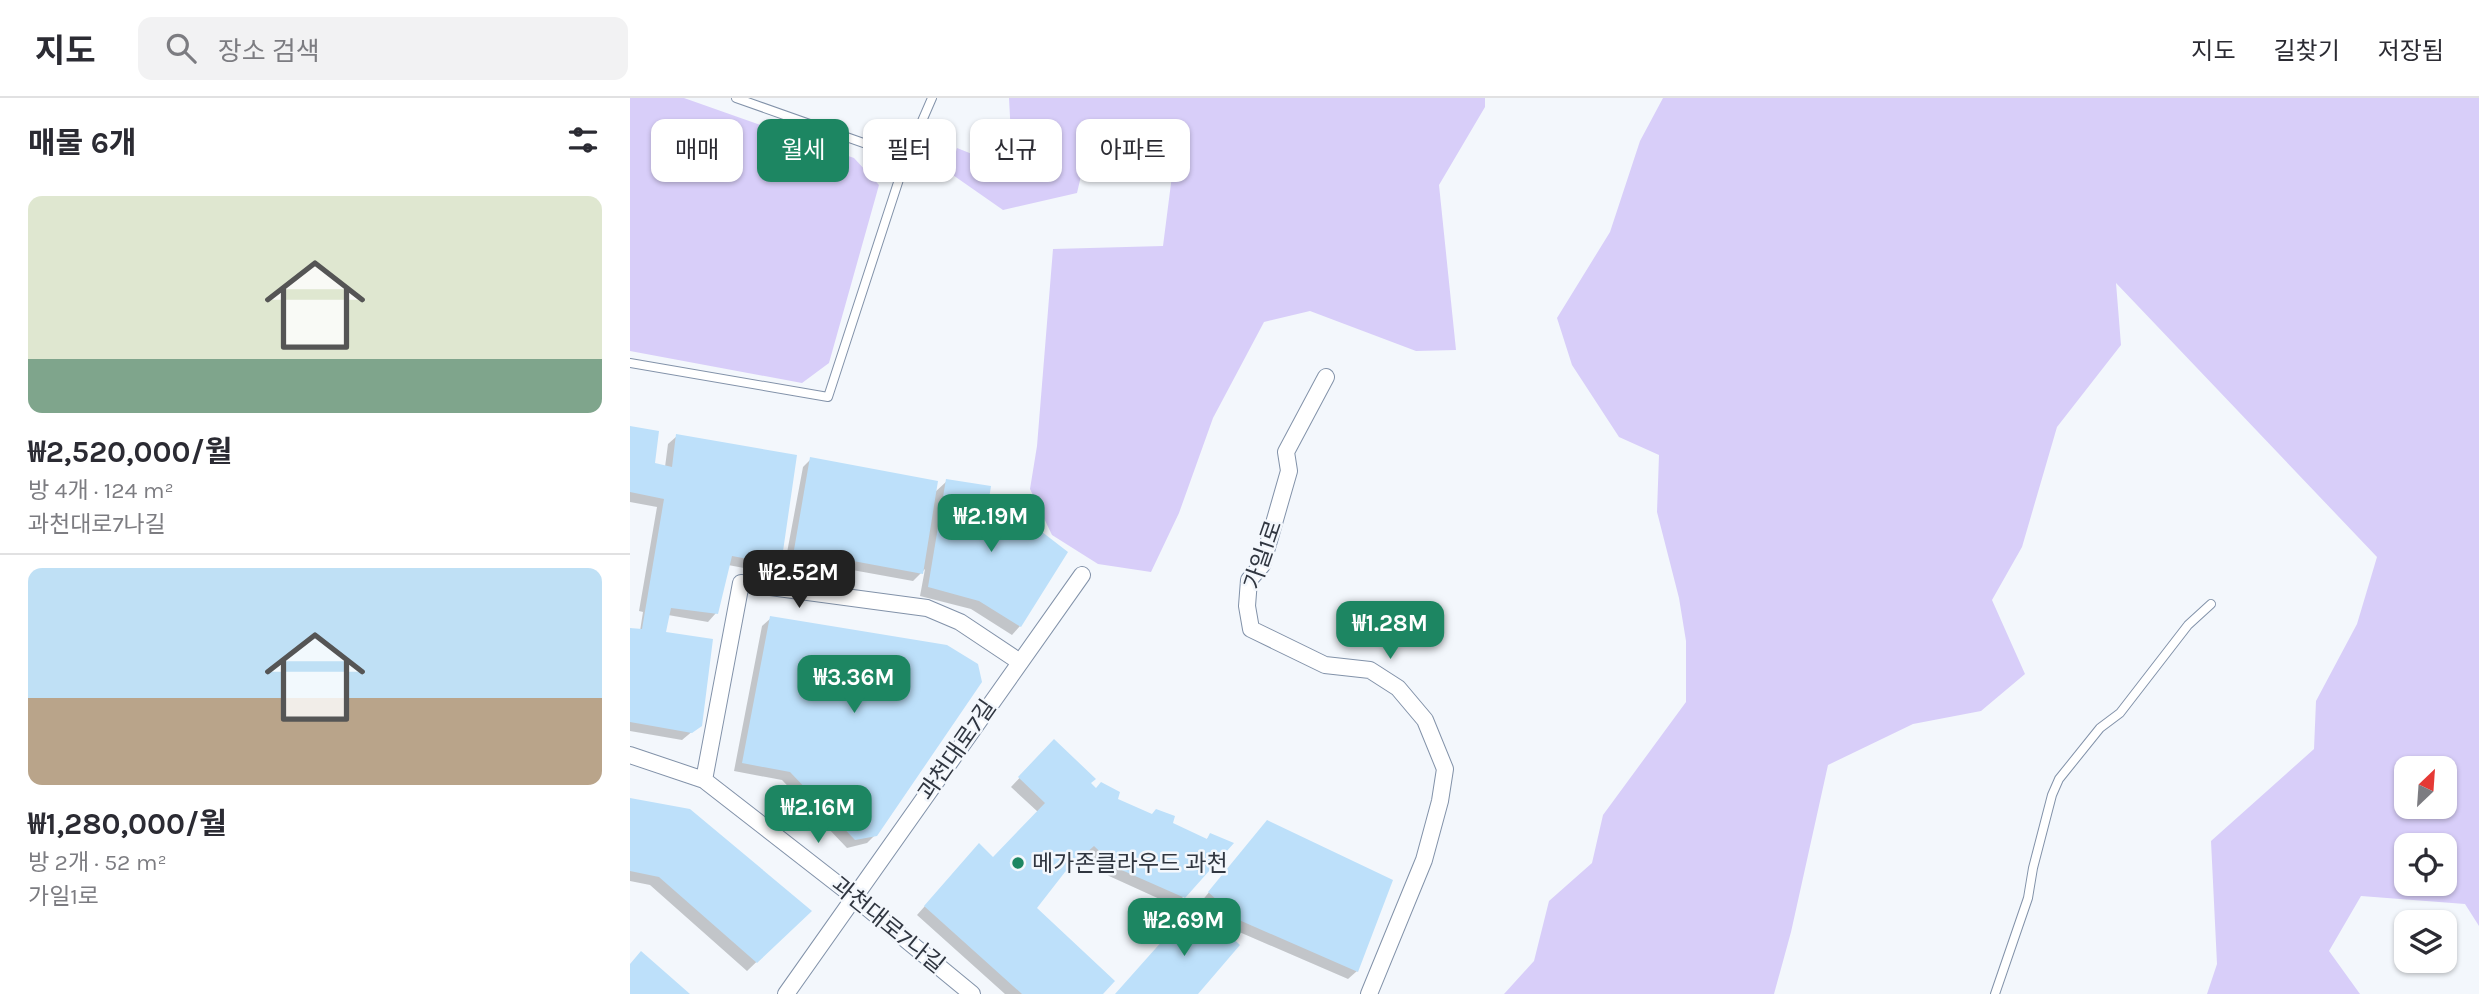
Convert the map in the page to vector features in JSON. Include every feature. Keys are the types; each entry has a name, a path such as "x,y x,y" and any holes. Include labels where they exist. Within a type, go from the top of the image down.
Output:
{"street":[{"name":"가일1로","path":"1326,377 1286,452 1289,471 1262,565 1249,580 1247,606 1251,629 1325,665 1370,670 1398,688 1425,720 1446,769 1424,860 1369,994"},
{"name":"과천대로7길","path":"786,994 1082,575"},
{"path":"704,780 741,583 927,608 960,622 1020,662"},
{"name":"과천대로7나길","path":"630,755 704,780 853,896 972,994"}],"lane":[{"path":"736,98 863,143"},
{"path":"923,119 932,98"},
{"path":"630,363 828,397 898,182"},
{"path":"1995,994 2028,898 2033,868 2056,785 2090,739 2120,713 2188,625 2211,604"}],"shaded area":[{"path":"630,98 684,98 757,124 757,182 849,182 849,156 863,168 863,182 876,182 879,185 829,363 802,383 630,351"},
{"path":"1009,98 1485,98 1485,107 1439,185 1456,350 1416,351 1310,311 1264,322 1213,418 1179,513 1151,572 1098,564 1052,535 1030,489 1037,446 1053,249 1163,246 1171,182 1190,182 1190,119 1076,119 1076,182 1080,182 1077,193 1003,210 956,177 957,148 970,153 970,182 1062,182 1062,119 1010,119"},
{"path":"1663,98 2479,98 2479,926 2465,904 2361,896 2329,951 2360,994 2207,994 2217,964 2211,841 2314,749 2316,701 2357,624 2377,557 2116,283 2121,345 2057,427 2022,547 1992,600 2025,674 1981,711 1913,724 1828,765 1791,932 1774,994 1504,994 1534,961 1549,901 1592,863 1603,815 1686,702 1686,641 1679,598 1657,512 1659,455 1619,437 1572,365 1557,318 1610,232 1640,141"}],"building":[{"path":"630,426 659,431 655,463 672,467 676,434 797,455 781,565 732,556 718,614 671,608 666,632 713,639 702,726 692,733 630,722 630,628 642,629 664,499 630,492"},
{"path":"810,457 938,481 923,574 794,550"},
{"path":"946,479 991,486 987,512 1012,513 1033,525 1068,552 1021,627 979,601 928,587"},
{"path":"770,616 947,645 978,664 982,682 877,836 855,840 790,772 742,763"},
{"name":"메가존클라우드 과천","path":"1054,739 1096,779 1091,783 1096,788 1101,782 1120,792 1118,799 1152,814 1156,809 1175,816 1173,823 1207,839 1210,833 1234,843 1185,898 1117,868 1094,846 1065,872 1037,908 1115,981 1103,994 1022,994 924,906 979,843 993,857 1045,803 1018,777"},
{"path":"630,798 690,809 812,911 757,963 659,877 630,871"},
{"path":"1267,820 1393,880 1358,972 1239,920 1208,892"},
{"path":"1196,903 1240,945 1198,994 1115,994"},
{"path":"641,951 690,994 630,994 630,964"}],"place":[{"name":"메가존클라우드 과천","path":"1018,863"}]}
